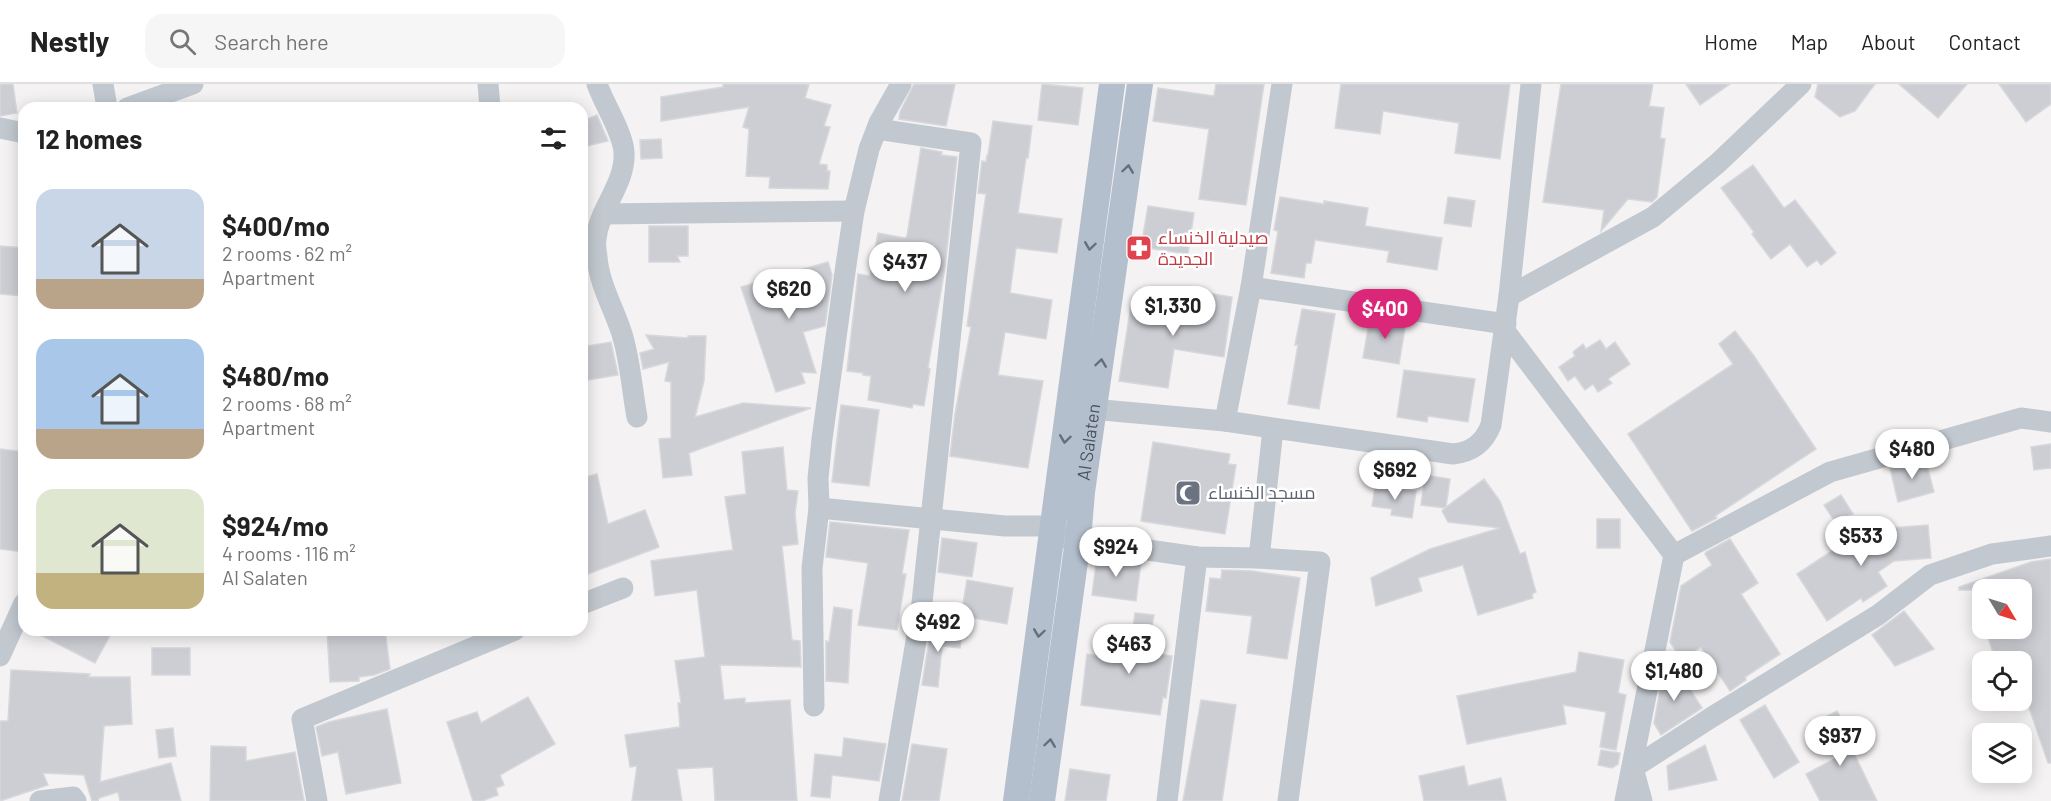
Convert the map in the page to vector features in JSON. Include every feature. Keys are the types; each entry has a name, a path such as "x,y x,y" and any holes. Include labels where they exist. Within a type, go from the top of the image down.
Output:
{"main road":[{"name":"Al Salaten","path":"1042,801 1078,540 1082,492 1083,290 1112,84"},
{"name":"Al Salaten","path":"1016,801 1052,531 1082,409 1140,84"}],"street":[{"path":"103,84 106,102"},
{"path":"144,102 193,84"},
{"path":"488,84 490,102"},
{"path":"597,84 603,103 622,140 624,152 619,180 603,214 596,238 597,261 607,297 622,333 637,417"},
{"path":"814,706 812,568 819,508 818,478 854,211 869,149 877,129 902,84"},
{"path":"1225,421 1251,287 1282,84"},
{"path":"1082,409 1225,421 1453,454 1471,450 1484,439 1491,425 1509,296 1531,84"},
{"path":"1509,296 1653,217 1718,163 1801,84"},
{"path":"0,128 18,132"},
{"path":"877,129 971,143 921,612 889,801"},
{"path":"603,214 854,211"},
{"path":"1251,287 1505,328 1674,555 1625,801"},
{"path":"1674,555 1830,472 2021,418 2051,422"},
{"path":"1259,558 1274,429"},
{"path":"819,508 1052,531 1078,540 1197,557 1320,562 1288,801"},
{"path":"1633,768 1878,615 1930,574 1992,554 2051,546"},
{"path":"1167,801 1197,557"},
{"path":"588,602 623,588"},
{"path":"0,656 18,616"},
{"path":"317,801 302,719 501,636"},
{"path":"1633,768 1642,801"},
{"path":"40,801 73,797 76,801"}],"building":[{"path":"0,84 13,84 17,113 0,116"},
{"path":"723,84 809,84 805,98 831,105 824,126 830,127 819,164 827,165 827,171 830,171 828,189 769,188 770,177 746,176 749,129 743,127 749,107 661,121 661,97 723,87"},
{"path":"914,84 955,84 946,126 899,119 900,112"},
{"path":"1042,84 1083,88 1078,125 1038,120"},
{"path":"1216,84 1264,84 1246,205 1199,199 1209,129 1153,121 1158,88 1214,96"},
{"path":"1341,84 1510,84 1500,159 1455,153 1459,123 1383,111 1380,134 1335,128"},
{"path":"1561,84 1653,84 1649,106 1664,108 1660,138 1665,139 1657,197 1652,202 1628,199 1601,231 1604,210 1543,202"},
{"path":"1686,84 1730,84 1700,105"},
{"path":"1818,84 1875,84 1855,111 1840,117 1815,97"},
{"path":"1899,84 1967,84 1938,118"},
{"path":"1999,84 2051,84 2051,104 2026,122"},
{"path":"597,115 608,141 588,146 588,119"},
{"path":"993,121 1032,126 1018,213 1062,219 1057,253 1016,248 1010,293 1052,300 1046,339 1005,332 998,375 1043,381 1028,468 950,456 955,414 971,327 967,326 986,194 978,193 982,161 986,162 988,155"},
{"path":"661,139 662,158 641,159 640,140"},
{"path":"921,148 942,152 941,155 957,157 945,267 924,406 913,404 912,408 868,400 871,376 847,371 858,274 870,276 878,233 905,238 907,236"},
{"path":"1753,165 1784,208 1795,200 1836,253 1821,265 1817,260 1807,267 1790,244 1771,259 1721,188"},
{"path":"1280,197 1368,208 1365,226 1442,238 1437,270 1387,262 1389,251 1315,240 1311,263 1306,263 1304,278 1271,273 1278,231 1274,230"},
{"path":"1448,197 1475,201 1471,227 1444,223"},
{"path":"1148,206 1194,213 1188,254 1141,247"},
{"path":"649,226 688,226 688,256 677,256 680,262 649,262"},
{"path":"0,246 18,248 18,296 0,294"},
{"path":"828,262 832,275 825,326 803,332 816,373 801,372 805,383 776,392 741,287"},
{"path":"1190,290 1232,297 1224,357 1174,349 1168,388 1119,381 1131,305 1186,314"},
{"path":"1302,309 1335,314 1319,409 1288,404"},
{"path":"1370,317 1406,322 1399,364 1363,358"},
{"path":"1735,331 1816,449 1715,516 1717,518 1692,531 1628,434 1733,364 1719,344"},
{"path":"646,335 688,338 688,336 706,336 704,381 695,417 743,403 811,408 689,453 692,475 663,478 659,439 671,438 671,382 665,381 669,362 643,369 640,353 654,349"},
{"path":"1600,340 1606,349 1615,342 1630,364 1608,379 1612,383 1598,392 1593,384 1585,390 1575,376 1568,381 1559,367 1575,356 1573,352 1583,344 1586,349"},
{"path":"611,342 618,375 588,380 588,346"},
{"path":"1404,370 1475,379 1468,422 1428,416 1427,422 1397,417"},
{"path":"841,405 879,410 869,486 832,482"},
{"name":"مسجد الخنساء","path":"1153,442 1230,454 1228,464 1236,465 1225,534 1141,521"},
{"path":"2051,444 2051,468 2034,470 2031,447"},
{"path":"783,447 787,490 798,491 795,513 798,544 782,546 792,640 800,641 801,667 720,665 724,700 745,698 745,703 790,700 797,801 715,801 713,767 677,769 682,801 632,801 637,766 630,767 625,735 680,727 678,703 681,703 675,661 705,657 697,590 655,596 651,561 733,550 725,497 746,494 742,452"},
{"path":"0,449 18,451 18,551 0,549"},
{"path":"1925,458 1934,492 1898,502 1890,468"},
{"path":"597,474 608,524 645,510 659,547 588,574 588,476"},
{"path":"1425,475 1450,479 1446,507 1484,479 1500,501 1520,554 1525,552 1536,592 1532,594 1533,598 1478,615 1463,565 1418,578 1422,591 1376,606 1371,578 1430,549 1500,528 1448,522 1442,511 1445,508 1421,505"},
{"path":"1375,487 1416,491 1412,518 1391,515 1392,509 1372,506"},
{"path":"1841,495 1853,514 1833,519 1824,505"},
{"path":"1597,519 1620,519 1620,548 1597,548"},
{"path":"830,522 909,530 902,574 906,574 897,630 858,625 868,563 826,557"},
{"path":"1928,525 1931,558 1894,561 1878,572 1887,586 1863,602 1861,598 1827,621 1797,574 1847,541 1842,533 1864,531 1870,542 1890,528"},
{"path":"942,538 977,543 972,577 938,572"},
{"path":"1730,539 1758,583 1741,594 1780,654 1745,677 1746,680 1730,691 1701,647 1681,659 1670,642 1681,586 1712,565 1706,552"},
{"path":"1097,556 1141,562 1136,601 1092,595"},
{"path":"2051,559 2051,763 2048,763 2030,711 2032,651 1992,651 1989,639 2032,639 2032,579 1982,579 2031,562"},
{"path":"1222,570 1252,571 1300,578 1287,659 1247,653 1252,616 1206,611 1210,578 1221,579"},
{"path":"967,580 1013,588 1007,624 961,616"},
{"path":"1972,582 1972,590 1959,590 1959,587"},
{"path":"834,607 852,610 848,683 826,681 826,641 829,642"},
{"path":"1904,611 1934,649 1895,666 1872,635"},
{"path":"1135,613 1154,615 1148,652 1172,656 1166,698 1163,697 1160,715 1081,705 1087,654 1121,659 1123,649 1130,650"},
{"path":"931,628 962,632 960,648 942,646 938,687 922,685"},
{"path":"43,636 110,636 95,663"},
{"path":"327,636 386,636 390,669 374,675 359,677 359,681 330,682"},
{"path":"152,648 190,648 190,675 152,675"},
{"path":"1579,652 1624,660 1618,693 1626,695 1616,750 1600,747 1606,712 1563,705 1566,724 1467,744 1457,696 1576,672"},
{"path":"1675,666 1702,708 1661,735 1654,723 1663,673"},
{"path":"11,670 90,674 88,677 130,677 132,724 104,726 100,782 171,763 181,801 120,801 118,792 99,798 98,801 92,801 84,775 43,773 48,785 0,801 0,721 8,721"},
{"path":"528,697 555,744 500,775 504,785 496,788 498,795 482,801 473,801 447,722 477,712 481,723"},
{"path":"1201,700 1236,705 1222,801 1183,801"},
{"path":"1765,705 1799,762 1774,778 1740,720"},
{"path":"387,709 401,783 346,794 338,752 322,756 316,727"},
{"path":"1837,711 1855,743 1850,745 1877,801 1820,801 1806,774 1836,758 1816,722"},
{"path":"173,728 176,756 159,758 156,730"},
{"path":"844,738 886,744 879,781 832,775 830,798 811,796 815,754 842,757"},
{"path":"912,744 947,749 939,801 902,801"},
{"path":"1705,745 1717,780 1669,790 1667,766"},
{"path":"211,746 246,747 246,761 295,752 304,801 210,801"},
{"path":"1601,750 1620,753 1618,764 1612,768 1598,765"},
{"path":"1464,766 1468,786 1501,778 1506,801 1424,801 1419,776"},
{"path":"1070,769 1110,775 1106,801 1065,801"}],"place":[{"name":"صيدلية الخنساء الجديدة","path":"1139,248"},
{"name":"مسجد الخنساء","path":"1188,493"}]}
